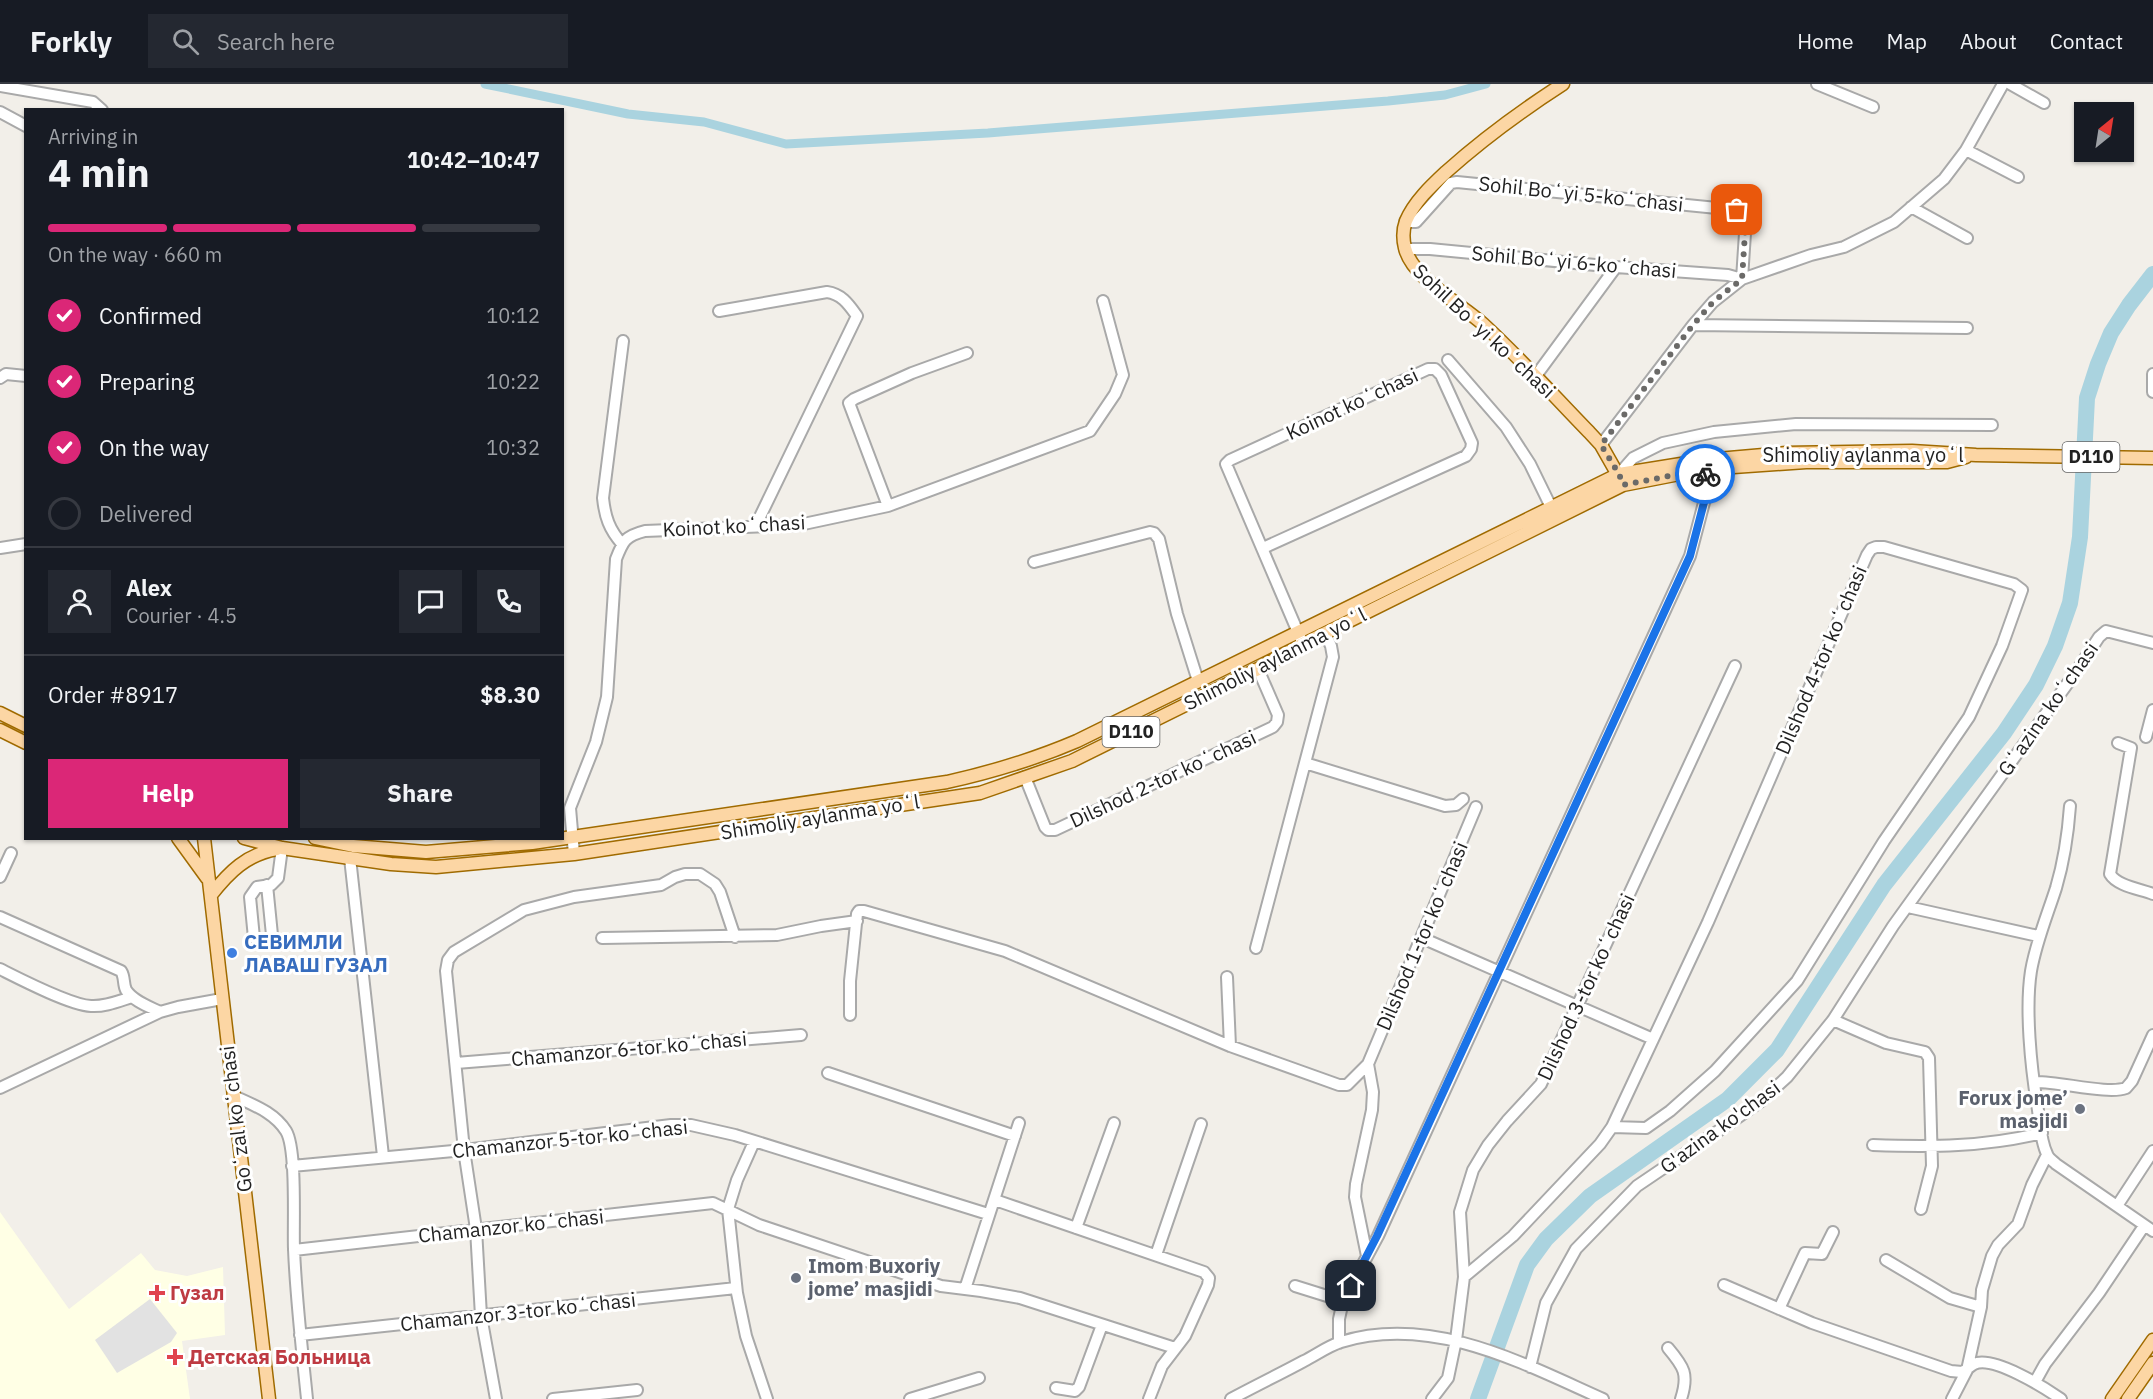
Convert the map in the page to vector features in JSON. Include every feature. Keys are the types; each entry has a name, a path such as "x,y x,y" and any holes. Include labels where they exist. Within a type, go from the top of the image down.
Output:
{"main road":[{"path":"1405,222 1416,203 1480,142 1563,84"},
{"name":"Sohil Boʻyi koʻchasi","path":"1405,222 1405,249 1409,260 1422,274 1482,324 1535,376 1601,445 1621,479"},
{"name":"Shimoliy aylanma yoʻl","path":"564,839 957,780 1051,753 1551,507 1621,479 1706,460 1786,453 1912,451 1976,455 2153,458"},
{"name":"Shimoliy aylanma yoʻl","path":"252,840 282,848 350,858 436,867 573,854 980,793 1072,761 1258,669 1621,479 1705,469 1806,462 1947,462 1976,455"},
{"path":"0,713 24,725"},
{"path":"0,730 24,741"},
{"path":"871,793 876,809"},
{"path":"179,840 209,881"},
{"name":"Goʻzal koʻchasi","path":"204,840 269,1399"},
{"name":"Shimoliy aylanma yoʻl","path":"324,840 353,846 426,852 535,841"},
{"path":"211,895 244,861 266,851 282,848"},
{"path":"2112,1399 2153,1340"},
{"path":"2128,1399 2153,1363"}],"street":[{"path":"1817,84 1873,107"},
{"path":"1601,445 1713,302 1742,279 1811,255 1844,247 1894,222 1944,179 1966,150 2003,84"},
{"path":"2010,84 2044,103"},
{"path":"0,86 93,102 100,108"},
{"path":"0,112 24,125"},
{"path":"1966,150 2018,177"},
{"name":"Sohil Boʻyi 5-koʻchasi","path":"1405,222 1416,222 1451,183 1457,182 1737,210 1746,218 1742,279"},
{"path":"1911,207 1966,238"},
{"name":"Sohil Boʻyi 6-koʻchasi","path":"1405,249 1430,249 1728,275 1742,279"},
{"path":"1535,376 1616,267"},
{"path":"719,311 827,292 836,293 848,303 857,316 756,525"},
{"name":"Koinot koʻchasi","path":"622,544 630,535 645,531 800,525 888,506 1090,431 1115,394 1123,375 1103,301"},
{"path":"1693,325 1967,328"},
{"path":"573,854 566,811 596,742 607,697 616,559 622,544 613,534 606,518 603,498 623,341"},
{"path":"888,506 849,403 912,373 968,352"},
{"path":"1448,360 1506,427 1530,464 1551,507"},
{"name":"Koinot koʻchasi","path":"1263,549 1466,456 1472,443 1441,375 1435,369 1428,369 1230,460 1226,464 1303,644"},
{"path":"2153,374 2153,392"},
{"path":"0,378 6,375 24,376"},
{"path":"1621,479 1633,458 1663,443 1714,432 1796,424 1992,425"},
{"path":"1339,1342 1339,1319 1343,1301 1367,1256 1690,556 1706,495 1705,469"},
{"path":"1034,562 1150,532 1154,533 1159,539 1177,614 1198,681"},
{"path":"0,548 24,544"},
{"name":"Dilshod 4-tor koʻchasi","path":"1464,1277 1513,1236 1600,1144 1612,1127 1708,922 1871,549 1884,547 2019,586 2022,590 2002,646 1969,717 1884,841 1797,981 1715,1071 1670,1111 1646,1128 1612,1127"},
{"name":"Gʻazina koʻchasi","path":"1984,799 2099,637 2106,631 2153,643"},
{"path":"1256,948 1333,657 1325,633"},
{"name":"Dilshod 3-tor koʻchasi","path":"1432,1399 1448,1378 1456,1340 1464,1277 1460,1212 1473,1170 1507,1120 1541,1084 1735,666"},
{"name":"Dilshod 2-tor koʻchasi","path":"1025,777 1048,831 1113,804 1273,727 1278,715 1258,669"},
{"path":"2146,737 2153,710"},
{"path":"2118,743 2131,748 2110,874 2112,878 2124,884 2153,894"},
{"path":"1305,763 1445,806 1456,805 1463,799"},
{"name":"G'azina ko'chasi","path":"1530,1367 1546,1303 1576,1249 1637,1186 1761,1101 1787,1077 1833,1020 1893,926 1984,799"},
{"path":"2035,1382 2045,1364 2149,1228 2076,1179 2047,1155 2042,1133 2034,1082 2028,997 2038,936 2063,862 2070,806"},
{"name":"Dilshod 1-tor koʻchasi","path":"1368,1064 1476,807"},
{"path":"255,938 250,897 256,887 271,885 278,878 282,848"},
{"path":"0,878 10,853"},
{"path":"350,858 383,1156"},
{"path":"496,1399 482,1316 476,1229 464,1150 446,970 448,960 462,946 524,910 573,897 661,885 685,874 700,874 709,878 720,892 735,937"},
{"path":"267,885 272,935"},
{"path":"1908,907 2038,936"},
{"path":"850,1015 850,981 856,921 859,911 864,910 1005,951 1230,1046 1339,1085 1353,1082 1368,1064"},
{"path":"0,917 121,971 124,974 124,986 132,997 160,1012"},
{"path":"602,938 777,935 856,921"},
{"path":"1422,938 1653,1039"},
{"path":"0,969 82,1005 97,1006 132,997"},
{"path":"1227,976 1230,1046"},
{"path":"0,1088 160,1012 222,999"},
{"path":"1833,1020 1886,1043 1925,1052 1929,1058 1929,1116 1932,1147 1930,1177 1921,1209"},
{"name":"Chamanzor 6-tor koʻchasi","path":"456,1063 801,1035"},
{"path":"2034,1082 2062,1083 2109,1091 2126,1088 2132,1082 2153,1035"},
{"path":"1367,1256 1355,1197 1372,1110 1373,1092 1368,1064"},
{"path":"828,1074 1015,1136"},
{"path":"234,1096 268,1112 287,1133 292,1166 294,1250 307,1399"},
{"path":"965,1289 1019,1123"},
{"path":"1076,1228 1114,1123"},
{"path":"1156,1255 1201,1124"},
{"name":"Chamanzor 5-tor koʻchasi","path":"292,1166 464,1150 671,1125 691,1125 710,1128 988,1214"},
{"path":"1874,1145 1932,1147 1988,1144 2042,1133"},
{"path":"754,1142 737,1180 728,1209 736,1288 746,1336 767,1399"},
{"path":"2117,1206 2153,1151"},
{"path":"1952,1399 1967,1370 1981,1307 1982,1290 1992,1256 1998,1245 2018,1224 2032,1185 2047,1155"},
{"path":"995,1200 1204,1272 1209,1278 1209,1285 1185,1336 1159,1372 1149,1399"},
{"name":"Chamanzor koʻchasi","path":"294,1250 713,1203 759,1226 941,1286 1020,1298 1175,1348"},
{"path":"1779,1309 1805,1253 1822,1254 1833,1232"},
{"path":"1886,1260 1950,1298 1981,1307"},
{"path":"1724,1285 1812,1323 1951,1371 1958,1373 1974,1364 1988,1364 2035,1382 2061,1399"},
{"path":"1295,1286 1343,1301"},
{"name":"Chamanzor 3-tor koʻchasi","path":"300,1335 736,1288"},
{"path":"1056,1388 1070,1391 1079,1388 1102,1325"},
{"path":"1231,1399 1339,1342 1395,1334 1424,1335 1456,1340 1530,1367 1603,1399"},
{"path":"1668,1348 1683,1366 1685,1376 1681,1399"},
{"path":"910,1399 979,1378"},
{"path":"553,1399 637,1390"}],"shaded area":[{"name":"Гузал","path":"0,1212 69,1309 141,1253 155,1270 187,1276 223,1267 225,1335 182,1341 190,1399 0,1399"},
{"path":"150,1299 177,1333 171,1342 117,1373 95,1340"}],"waterway":[{"path":"485,84 628,114 704,122 786,144 988,133 1388,101 1445,95 1486,84"},
{"path":"1478,1399 1527,1265 1546,1239 1590,1196 1728,1099 1777,1050 1884,885 2004,733 2036,685 2055,646 2070,603 2080,537 2087,398 2111,333 2153,274"}],"way so far":[{"path":"1705,474 1705,469 1623,485 1601,445 1693,325 1713,302 1742,279 1746,218 1737,210"}],"place":[{"name":"СЕВИМЛИ ЛАВАШ ГУЗАЛ","path":"232,953"},
{"name":"Forux jome’ masjidi","path":"2080,1109"},
{"name":"Imom Buxoriy jome’ masjidi","path":"796,1278"},
{"name":"Гузал","path":"157,1293"},
{"name":"Детская Больница","path":"175,1357"}],"route":[{"path":"1351,1286 1377,1236 1690,556 1706,495 1705,474"}]}
